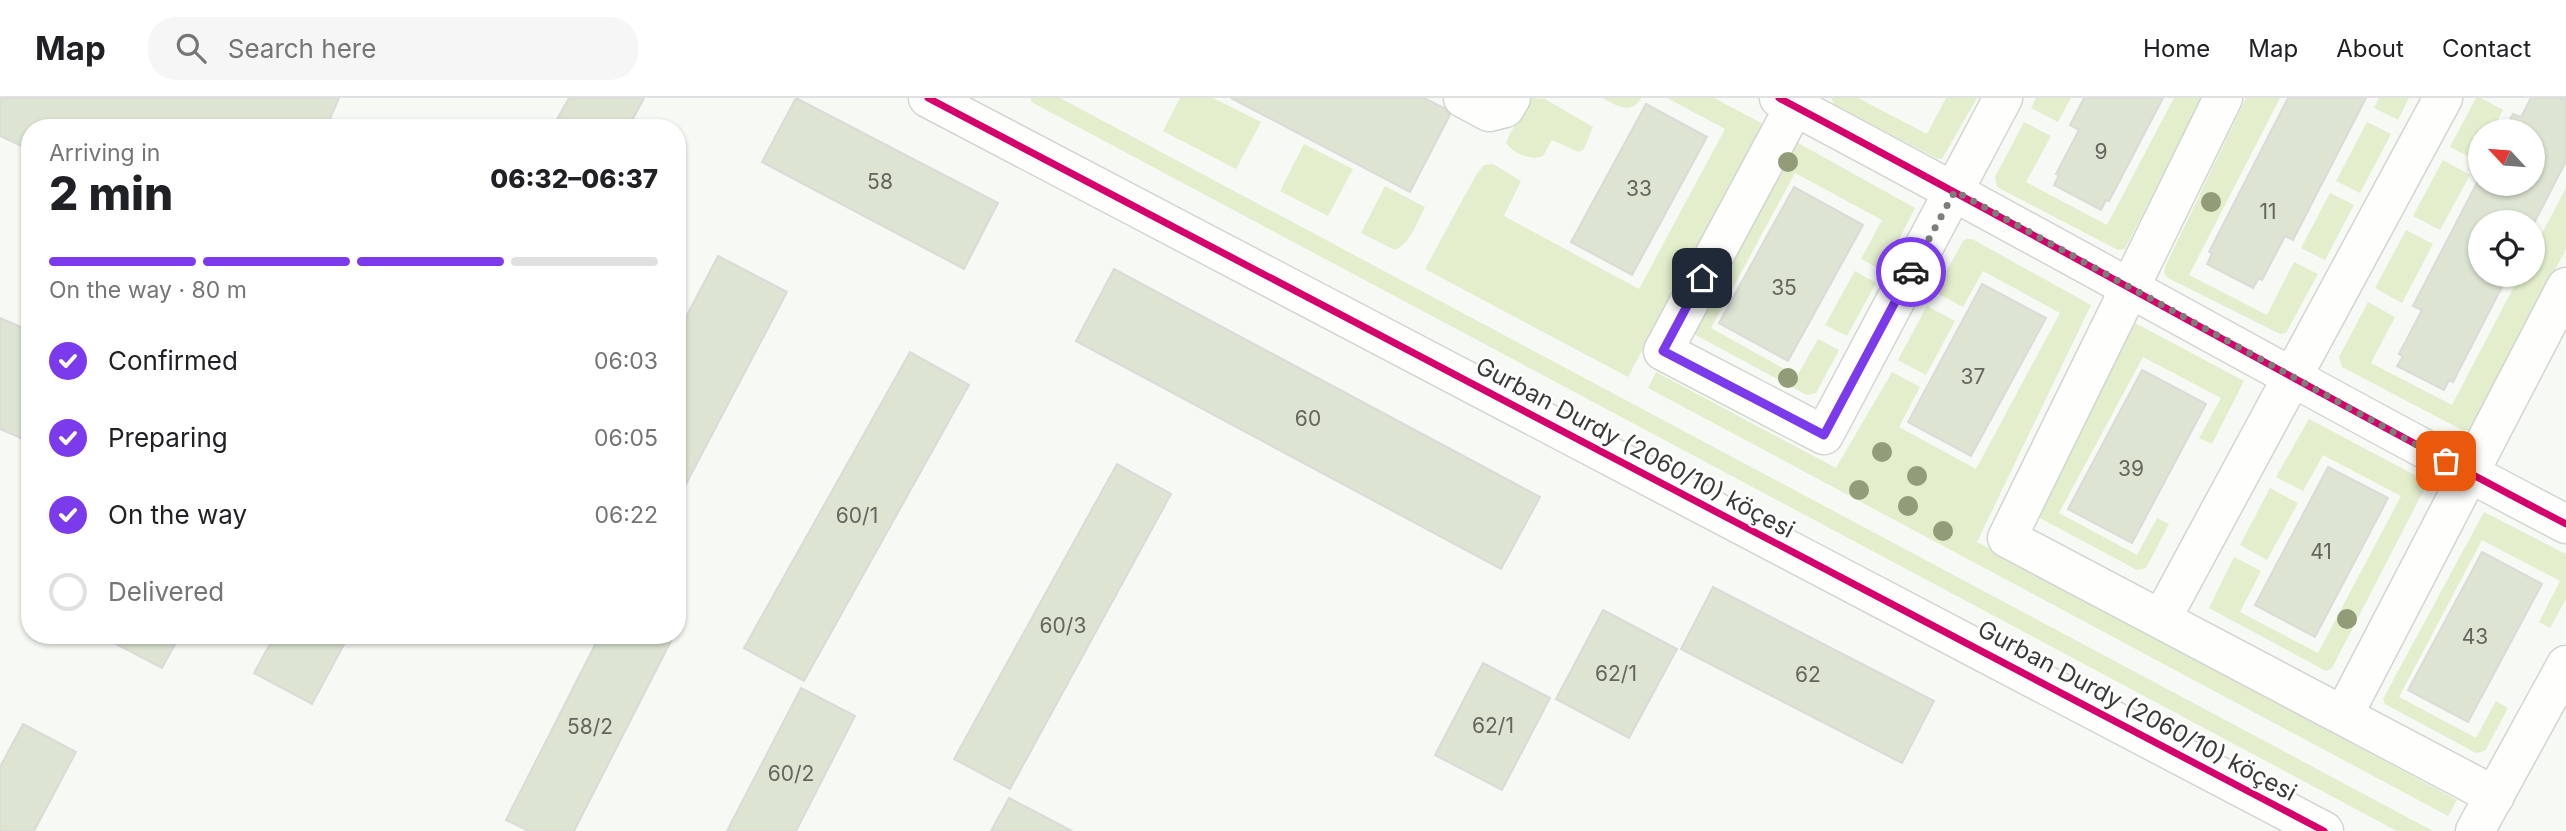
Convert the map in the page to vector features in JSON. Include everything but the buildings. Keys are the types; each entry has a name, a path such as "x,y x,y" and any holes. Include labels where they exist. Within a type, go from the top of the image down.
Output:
{"street":[{"name":"Gurban Durdy (2060/10) köçesi","path":"928,98 977,108 2325,831"},
{"path":"1463,98 1489,112 1506,108 1511,98"},
{"path":"2003,98 1955,191 1824,435 1663,351 1791,101 1955,191 2131,287 2292,377 2566,524"},
{"path":"2223,98 2007,538 2496,796"},
{"path":"2162,618 2443,98"},
{"path":"2343,714 2566,287"},
{"path":"2475,831 2566,665"}],"green space":[{"path":"1031,98 1060,98 2433,831 2397,831 1035,104"},
{"path":"1180,98 1213,98 1261,122 1236,169 1163,131"},
{"path":"1529,98 1545,99 1593,127 1584,149 1579,152 1552,140 1543,156 1533,158 1509,147 1506,143 1508,138"},
{"path":"1602,98 1641,98 1633,107 1628,108"},
{"path":"1667,98 1714,98 1763,124 1628,377 1425,269 1476,175 1484,165 1493,164 1521,181 1504,216 1639,289 1725,129"},
{"path":"1831,98 1858,98 1927,134 1946,98 1977,98 1942,159 1834,104"},
{"path":"2036,98 2071,98 2058,122 2031,108"},
{"path":"2174,98 2202,98 2125,249 2118,250 1997,187 1995,177 2024,122 2051,136 2026,182 2107,225"},
{"path":"2246,98 2280,98 2189,275 2267,315 2294,262 2318,274 2286,333 2280,334 2168,278 2164,273"},
{"path":"2379,98 2409,98 2398,120 2374,108"},
{"path":"2476,98 2503,110 2498,119 2468,119 2468,156 2450,147"},
{"path":"2367,122 2391,134 2360,193 2336,181"},
{"path":"1791,139 1915,208 1883,271 1861,259 1882,220 1795,173 1711,328 1797,376 1818,339 1839,350 1816,393 1807,395 1690,332"},
{"path":"1304,144 1353,169 1328,216 1280,191"},
{"path":"2443,160 2468,174 2468,179 2440,230 2413,216"},
{"path":"1385,186 1425,207 1409,237 1395,250 1361,233"},
{"path":"2566,188 2566,249 2470,430 2462,430 2342,367 2339,357 2368,302 2395,317 2371,363 2452,405 2514,287 2545,287 2545,228"},
{"path":"2330,193 2354,205 2325,260 2301,248"},
{"path":"2406,230 2433,244 2402,303 2375,288"},
{"path":"1972,239 2091,305 1977,542 2457,800 2448,816 1648,388 1656,372 1836,468 1892,372 1920,387 1899,427 1976,469 2060,313 1983,271 1963,307 1935,292 1963,241"},
{"path":"1855,271 1876,283 1847,336 1825,325"},
{"path":"1927,306 1955,321 1926,375 1898,360"},
{"path":"2135,323 2244,381 2212,444 2199,438 2221,398 2143,357 2059,513 2137,555 2157,518 2169,524 2146,568 2137,570 2038,517 2034,510"},
{"path":"2309,419 2428,482 2332,668 2326,671 2209,608 2234,557 2261,571 2240,612 2318,653 2401,496 2323,455 2303,491 2276,477"},
{"path":"2270,488 2298,503 2267,560 2240,545"},
{"path":"2484,512 2566,554 2566,599 2550,628 2539,622 2560,581 2482,540 2399,697 2476,738 2496,701 2508,708 2485,751 2476,753 2385,704 2383,699"}],"cycle path":[{"path":"928,98 2324,831"},
{"path":"1779,98 2566,524"}],"way so far":[{"path":"1911,272 1955,191 2446,461"}],"route":[{"path":"1702,278 1663,351 1824,435 1911,272"}]}
